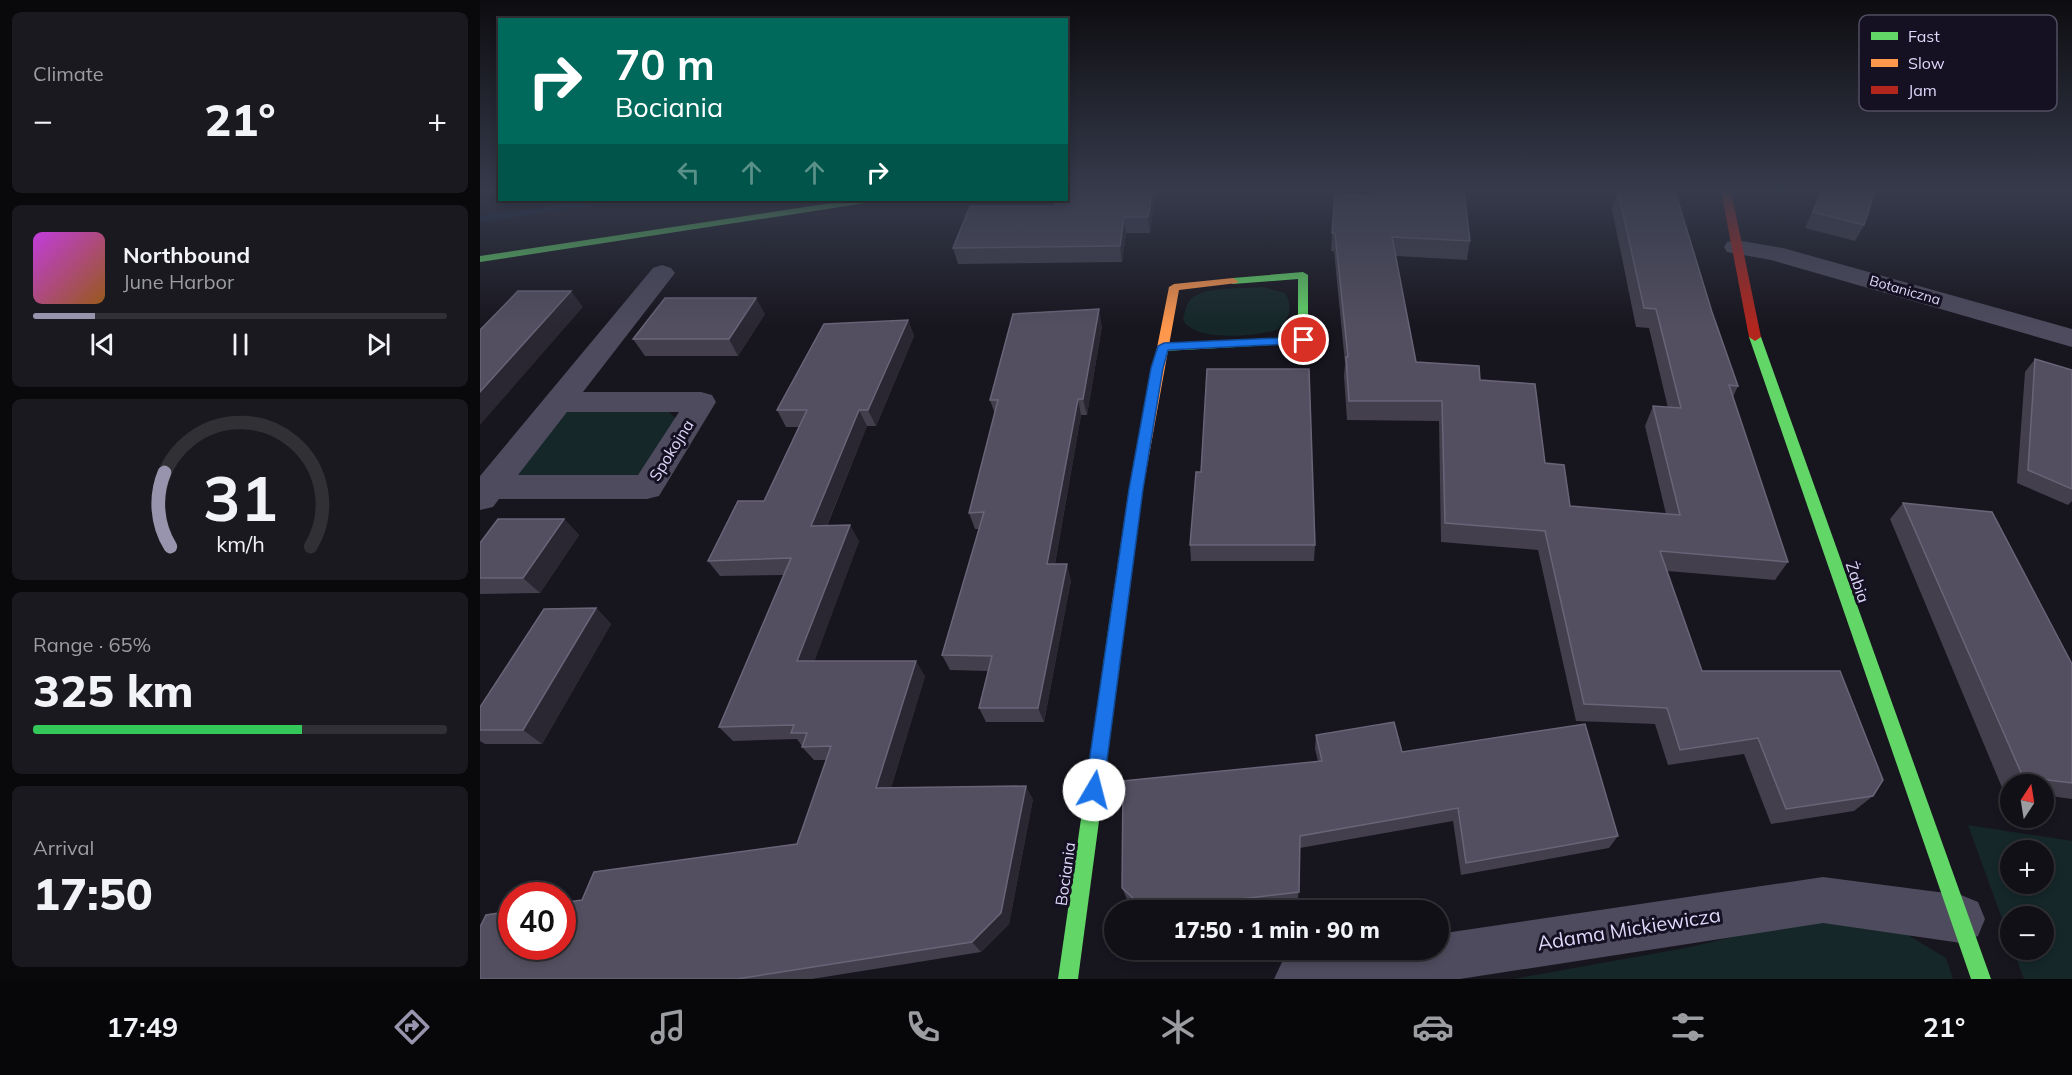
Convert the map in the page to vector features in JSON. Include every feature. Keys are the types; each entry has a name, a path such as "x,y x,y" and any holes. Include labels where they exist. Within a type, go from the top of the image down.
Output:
{"street":[{"path":"480,259 626,237"},
{"name":"Żabia","path":"1734,237 1756,341 1981,979"},
{"name":"Botaniczna","path":"1736,247 1774,253 2072,338"},
{"name":"Spokojna","path":"485,493 662,273"},
{"name":"Bociania","path":"1068,979 1136,489 1174,287 1303,275 1304,340 1164,346"},
{"name":"Spokojna","path":"485,493 647,487 701,402 558,402"},
{"name":"Adama Mickiewicza","path":"1299,979 1822,900 1960,919"}],"shaded area":[{"path":"1263,287 1285,293 1288,299 1290,310 1288,315 1283,324 1274,331 1225,336 1199,332 1189,327 1183,320 1188,302 1198,294 1216,290"},
{"path":"574,409 659,409 669,412 676,419 644,472 634,476 514,476 561,415"},
{"path":"1968,825 2072,841 2072,979 2024,979 2017,960 2054,960 2054,906 2000,906 2000,913"},
{"path":"1803,921 1895,927 1946,958 1953,979 1513,979 1685,948"}],"building":[{"path":"958,237 1121,237 1120,246 953,248"},
{"path":"1335,237 1469,237 1470,241 1392,237 1416,362 1479,366 1480,380 1535,384 1545,463 1564,465 1570,506 1680,515 1653,406 1681,408 1656,309 1644,308 1628,237 1689,237 1738,386 1729,385 1788,562 1660,551 1702,671 1840,671 1883,780 1873,796 1786,809 1758,738 1680,750 1667,708 1584,704 1545,531 1445,523 1442,401 1349,401 1346,357 1348,357"},
{"path":"518,291 571,291 480,392 480,330"},
{"path":"665,298 756,298 729,339 633,339"},
{"path":"1099,309 1083,399 1078,399 1047,564 1067,564 1038,708 979,708 992,656 942,655 984,512 969,513 998,400 990,400 1013,314"},
{"path":"908,320 868,410 859,410 811,526 850,525 797,661 916,661 876,788 1026,786 1001,913 972,942 737,979 480,979 480,927 486,915 498,913 498,960 576,960 576,901 582,900 594,872 797,844 831,746 802,747 807,733 791,733 794,725 719,727 791,558 708,561 738,501 764,501 807,410 777,410 824,324"},
{"path":"2035,359 2072,370 2072,489 2028,470"},
{"path":"1207,369 1309,369 1315,545 1190,545 1196,472 1201,472"},
{"path":"1903,503 1992,512 2072,664 2072,783 2054,781 2054,774 2022,774"},
{"path":"498,519 564,519 523,578 480,578 480,543"},
{"path":"596,608 523,730 480,730 480,707 544,609"},
{"path":"1394,722 1402,752 1585,724 1618,836 1466,863 1458,808 1300,836 1299,892 1231,900 1135,900 1122,888 1123,781 1322,761 1316,735"}],"traffic: fast":[{"path":"480,259 626,237"},
{"path":"1164,347 1304,340 1303,275 1233,281"},
{"path":"1755,337 1981,979"},
{"path":"1068,979 1120,603"}],"traffic: slow":[{"path":"1120,603 1136,489 1174,287 1233,281"}],"traffic: jam":[{"path":"1735,237 1755,337"}],"route":[{"path":"1094,790 1136,489 1157,368 1164,346 1304,340"}]}
